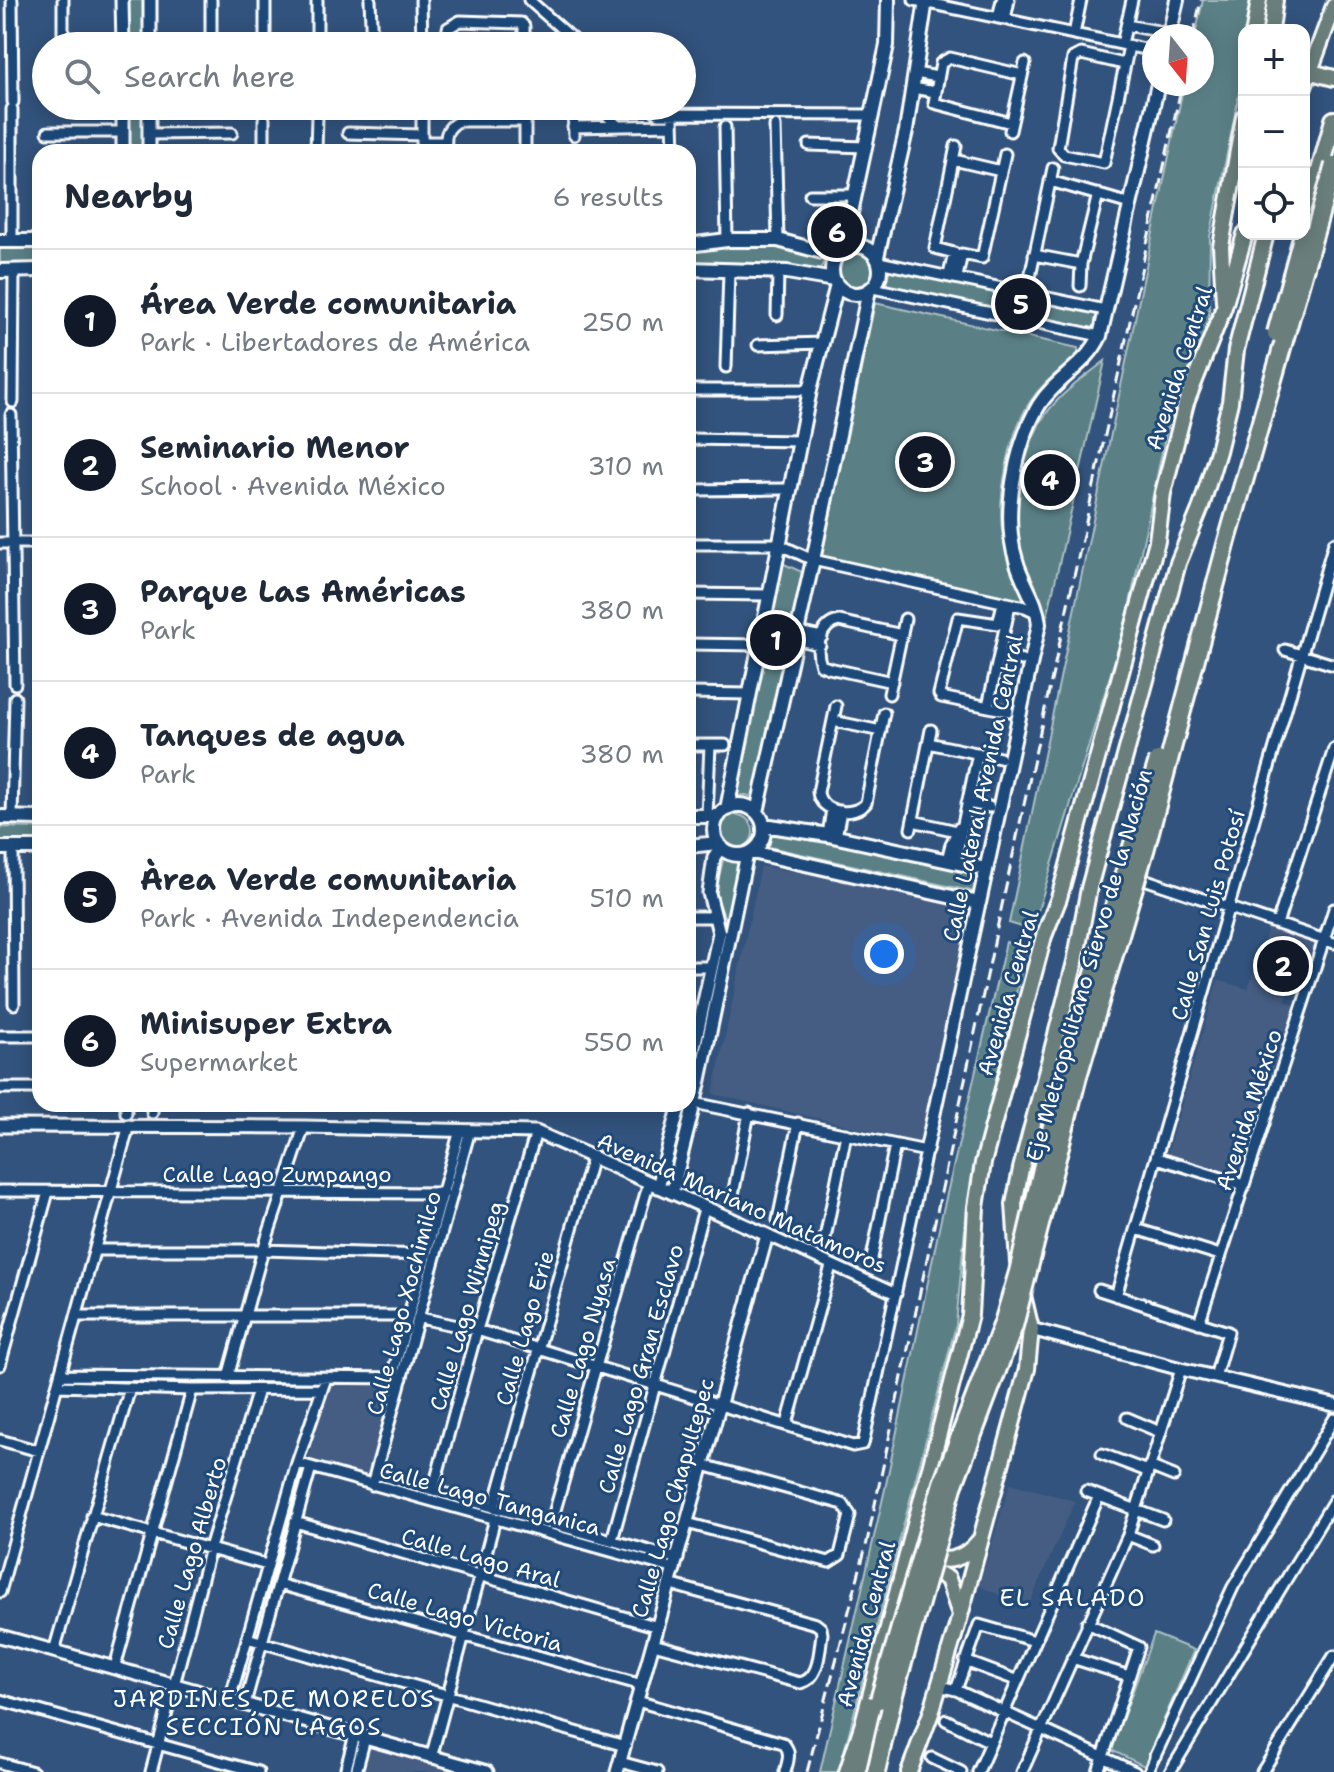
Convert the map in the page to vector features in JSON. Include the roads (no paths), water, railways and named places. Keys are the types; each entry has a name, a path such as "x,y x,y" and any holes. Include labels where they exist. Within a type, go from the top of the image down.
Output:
{"highway":[{"path":"1255,24 1259,0"},
{"path":"1272,24 1275,0"},
{"path":"1310,62 1334,6"},
{"path":"1310,72 1334,78"},
{"name":"Eje Metropolitano Siervo de la Nación","path":"1310,206 1334,120"},
{"path":"1224,307 1221,246 1238,151"},
{"name":"Eje Metropolitano Siervo de la Nación","path":"876,1772 893,1698 953,1487 1018,1312 1078,1076 1146,847 1227,541 1334,165"},
{"name":"Avenida Central","path":"847,1772 863,1723 970,1315 976,1207 983,1163 1044,936 1059,898 1157,541 1163,493 1186,403 1224,307 1243,240"},
{"name":"Avenida Central","path":"909,1772 931,1713 960,1616 1027,1369 1031,1329 1014,1237 1014,1204 1021,1169 1075,962 1089,888 1174,577 1201,507 1218,451 1230,402 1236,350 1264,240"},
{"name":"Eje Metropolitano Siervo de la Nación","path":"856,1772 942,1483 1011,1298 1064,1074 1135,843 1301,240"},
{"path":"917,1516 920,1542 940,1560 961,1556 981,1537"},
{"path":"898,1591 917,1575 936,1572 952,1585 960,1616"}],"main road":[{"path":"719,845 714,829 748,694 810,390 836,283 832,272 840,253 873,115 887,45 888,0"},
{"path":"1167,24 1177,0"},
{"path":"757,812 871,289 880,276 878,260 906,131 922,1"},
{"name":"Calle Lateral Avenida Central","path":"979,903 1036,643 1038,613 1016,563 1011,541 1011,498 1019,460 1040,404 1061,379 1087,357 1100,336 1155,96"},
{"path":"696,244 727,240 778,240 840,253 853,246 864,247 878,260"},
{"path":"6,242 32,241"},
{"path":"696,269 778,272 836,283 852,294 871,289"},
{"path":"0,271 32,270"},
{"path":"696,815 718,814 742,805 757,812 764,825 763,837 749,853"},
{"path":"6,817 32,818"},
{"path":"764,825 832,836 986,869"},
{"path":"696,846 719,845 733,854 749,853 979,903"},
{"path":"6,848 32,848"}],"street":[{"path":"6,242 12,105 12,0"},
{"path":"63,0 63,32"},
{"path":"122,0 123,32"},
{"path":"150,0 150,32"},
{"path":"211,0 211,32"},
{"path":"265,0 265,32"},
{"path":"317,0 317,32"},
{"path":"370,0 371,32"},
{"path":"421,0 422,32"},
{"path":"1002,0 1002,18"},
{"path":"1002,18 1009,0"},
{"path":"1074,34 1081,0"},
{"path":"1124,64 1081,54 1073,58 1058,148 1064,155 1104,163 1124,64 1132,0"},
{"path":"530,1 565,32"},
{"path":"922,1 1142,49"},
{"path":"447,32 448,28 460,21 516,21 524,26 524,32"},
{"path":"1127,25 1142,29"},
{"path":"1022,75 950,58 941,63 933,99 938,105 1010,127 1025,63"},
{"path":"915,73 938,77"},
{"path":"913,88 935,92"},
{"path":"696,119 873,115"},
{"path":"123,120 123,144"},
{"path":"149,120 149,144"},
{"path":"264,120 264,144"},
{"path":"316,144 317,120"},
{"path":"422,120 422,144"},
{"path":"445,144 446,132 451,125 472,120"},
{"path":"525,120 525,144"},
{"path":"573,120 573,131 673,120 674,144"},
{"path":"612,120 618,126"},
{"path":"775,126 778,240"},
{"path":"725,127 727,240"},
{"path":"48,132 123,132"},
{"path":"149,134 232,133"},
{"path":"348,133 416,144"},
{"path":"809,145 865,147"},
{"path":"953,276 954,253 935,248 956,146"},
{"path":"953,276 962,254 982,258 1005,154"},
{"path":"954,160 1001,171"},
{"path":"1030,277 1053,168"},
{"path":"1050,181 1130,204"},
{"path":"1080,286 1081,264 1098,194"},
{"path":"810,195 855,195"},
{"path":"1034,255 1081,264"},
{"path":"878,260 1105,310"},
{"path":"13,402 14,270"},
{"path":"726,367 729,271"},
{"path":"777,315 778,272"},
{"path":"871,289 1100,336"},
{"path":"758,345 822,343"},
{"path":"696,390 810,390"},
{"path":"11,415 15,684"},
{"path":"696,439 800,441"},
{"path":"696,490 790,489"},
{"path":"0,543 32,543"},
{"name":"Calle San Luis Potosí","path":"1116,1296 1334,543"},
{"path":"696,544 778,544 813,560 1025,607 1038,613"},
{"path":"696,594 768,595"},
{"path":"988,706 1000,656 1007,604"},
{"path":"1007,604 998,624 957,620 938,701 1008,711"},
{"path":"889,694 905,619"},
{"path":"892,682 821,665 817,656 824,628 830,622 839,621 902,635"},
{"path":"796,636 821,641"},
{"path":"696,644 758,645"},
{"path":"1285,650 1334,665"},
{"path":"1000,656 1022,660"},
{"path":"696,693 748,694"},
{"path":"6,817 15,698"},
{"path":"836,706 818,792 819,799 836,810 852,812 866,803 884,713"},
{"path":"833,721 881,731"},
{"path":"931,730 912,825 960,830"},
{"path":"928,743 1000,758"},
{"path":"696,745 725,745"},
{"path":"710,745 718,814"},
{"path":"1277,924 1334,749"},
{"path":"951,861 978,753"},
{"path":"967,803 989,807"},
{"path":"832,836 836,810"},
{"path":"696,1025 719,933 709,884 719,845"},
{"path":"6,848 14,1004"},
{"path":"696,1094 749,853"},
{"path":"1141,878 1329,941"},
{"name":"Calle Lateral Avenida Central","path":"787,1424 853,1446 865,1441 979,903"},
{"name":"Avenida México","path":"1199,1323 1329,941 1334,909"},
{"path":"696,917 715,917"},
{"path":"696,967 711,967"},
{"path":"0,1036 32,1036"},
{"path":"0,1088 32,1088"},
{"path":"696,1103 926,1151"},
{"path":"653,1185 677,1112"},
{"path":"672,1193 692,1112"},
{"path":"733,1195 749,1113"},
{"path":"0,1592 95,1250 127,1114"},
{"name":"Avenida Mariano Matamoros","path":"0,1126 127,1114 304,1127 536,1132 896,1294"},
{"path":"778,1220 798,1123"},
{"path":"228,1377 263,1250 304,1127"},
{"name":"Calle Lago Xochimilco","path":"372,1485 409,1316 465,1130"},
{"name":"Calle Lago Xochimilco","path":"397,1377 420,1318 465,1130"},
{"name":"Calle Lago Winnipeg","path":"433,1490 536,1132"},
{"path":"824,1243 846,1134"},
{"path":"871,1263 895,1145"},
{"name":"Calle Lago Erie","path":"431,1758 538,1349 592,1157"},
{"path":"1157,1158 1244,1185"},
{"name":"Calle Lago Nyasa","path":"551,1524 653,1185"},
{"name":"Calle Lago Zumpango","path":"0,1191 444,1193"},
{"path":"0,1365 48,1192"},
{"name":"Calle Lago Gran Esclavo","path":"612,1540 704,1209"},
{"path":"1136,1229 1220,1255"},
{"name":"Calle Lago Chapultepec","path":"618,1767 767,1235"},
{"path":"95,1250 263,1250 426,1255"},
{"path":"420,1318 477,1330 787,1424 831,1266"},
{"path":"1099,1290 1228,1332 1215,1377"},
{"path":"76,1316 409,1316"},
{"path":"1031,1329 1334,1405"},
{"path":"1025,1771 1040,1729 1128,1535 1181,1369"},
{"path":"60,1375 397,1377"},
{"path":"176,1389 178,1376"},
{"path":"230,1699 297,1463 326,1378"},
{"path":"57,1386 192,1390 322,1389"},
{"path":"54,1651 130,1388"},
{"path":"115,1667 192,1390"},
{"name":"Calle Lago Alberto","path":"151,1772 210,1548 258,1390"},
{"path":"1127,1418 1160,1432"},
{"path":"1148,1772 1233,1587 1334,1419"},
{"path":"0,1440 39,1451"},
{"path":"1102,1454 1174,1476"},
{"name":"Calle Lago Tanganica","path":"297,1463 372,1485 612,1540 676,1564"},
{"path":"687,1523 829,1562 840,1555 850,1515 843,1504 703,1465"},
{"path":"245,1703 311,1467"},
{"name":"Calle Lago Tanganica","path":"376,1474 433,1490 495,1513 676,1564"},
{"path":"1086,1491 1163,1520"},
{"path":"978,1772 1099,1496"},
{"path":"1170,1772 1334,1500"},
{"path":"92,1516 267,1565"},
{"name":"Calle Lago Aral","path":"295,1522 658,1627"},
{"path":"1128,1535 1153,1545"},
{"name":"Calle Lago Victoria","path":"278,1584 642,1685"},
{"path":"653,1644 800,1683 814,1676 822,1634 816,1624 669,1584"},
{"path":"1087,1623 1139,1647 1098,1772"},
{"path":"956,1690 979,1625 1035,1641"},
{"path":"0,1636 484,1772"},
{"path":"247,1638 625,1746"},
{"path":"1262,1772 1334,1656"},
{"path":"1072,1658 1129,1676"},
{"path":"965,1661 1016,1680"},
{"path":"939,1686 956,1690 1135,1772"},
{"path":"0,1700 258,1772"},
{"path":"637,1701 783,1743 788,1748 789,1756 785,1772"},
{"path":"931,1713 990,1742"},
{"path":"345,1772 360,1737"},
{"path":"356,1772 360,1737"},
{"path":"918,1751 961,1772"},
{"path":"0,1763 33,1772"},
{"path":"618,1767 657,1772"}],"railway":[{"path":"1196,24 1201,0"},
{"path":"807,1772 867,1542 1002,905 1179,96"}],"place":[{"name":"Minisuper Extra","path":"837,232"},
{"name":"Àrea Verde comunitaria","path":"1021,304"},
{"name":"Parque Las Américas","path":"925,462"},
{"name":"Tanques de agua","path":"1050,480"},
{"name":"Área Verde comunitaria","path":"776,640"},
{"name":"Seminario Menor","path":"1283,966"}],"district":[{"name":"EL SALADO","path":"1073,1598"},
{"name":"JARDINES DE MORELOS SECCIÓN LAGOS","path":"274,1713"}]}
